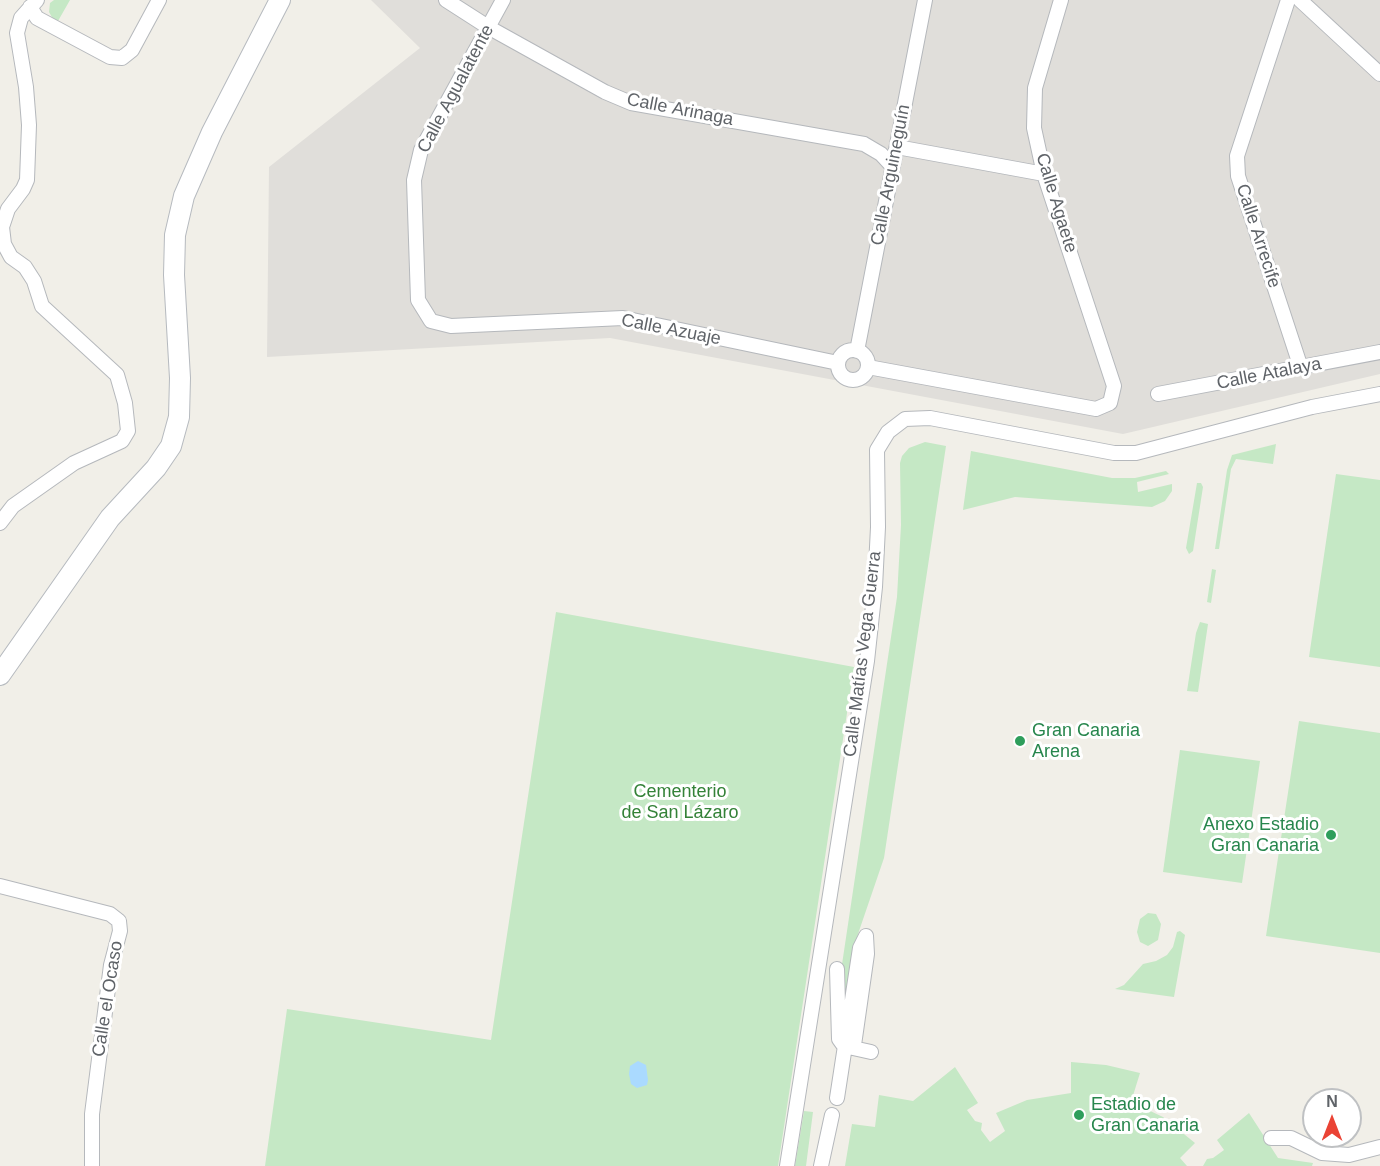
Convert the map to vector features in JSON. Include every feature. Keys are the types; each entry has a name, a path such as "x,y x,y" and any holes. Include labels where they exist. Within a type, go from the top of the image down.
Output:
{"main road":[{"path":"0,675 110,518 156,468 171,446 179,417 180,378 174,275 175,235 184,196 213,132 280,0"}],"street":[{"path":"34,3 37,18 110,57 122,58 132,50 159,0"},
{"name":"Calle Arinaga","path":"446,0 488,27 605,92 631,103 864,144 881,154 893,167"},
{"name":"Calle Agualatente","path":"431,321 418,300 414,180 421,150 503,0"},
{"name":"Calle Arguineguín","path":"857,351 925,0"},
{"name":"Calle Agaete","path":"868,367 1096,409 1110,403 1114,386 1044,174 1034,128 1035,88 1061,0"},
{"name":"Calle Arrecife","path":"1288,0 1237,156 1238,176 1301,368"},
{"path":"1300,0 1380,74"},
{"path":"0,523 13,506 74,463 122,441 128,430 125,403 117,375 42,306 34,281 25,267 11,257 4,244 2,227 8,209 27,180 29,125 26,87 17,33 21,18 34,3"},
{"path":"897,147 1044,174"},
{"name":"Calle Azuaje","path":"431,321 450,326 623,318 838,363"},
{"path":"852,350 857,351 864,355 868,367 860,378 851,379 843,375 838,363 843,354 852,350"},
{"name":"Calle Atalaya","path":"1158,394 1380,352"},
{"name":"Calle Matías Vega Guerra","path":"787,1166 867,661 875,587 878,527 877,450 888,432 905,419 930,418 1114,453 1136,453 1312,407 1380,394"},
{"name":"Calle el Ocaso","path":"0,886 110,914 119,921 120,931 111,965 92,1114 92,1166"},
{"path":"837,1098 849,1045 867,954 866,936 860,948 849,1045"},
{"path":"837,969 839,1039 871,1052"},
{"path":"821,1166 832,1115"},
{"path":"1271,1138 1291,1138 1322,1153 1349,1155 1380,1147"}],"shaded area":[{"path":"371,0 1380,0 1380,374 1123,434 610,338 267,357 269,167 420,48"}],"green space":[{"path":"54,0 70,0 58,21 53,19 49,12 50,3"},
{"path":"925,442 946,446 884,858 858,934 846,1019 841,971 897,597 901,525 900,463 902,456 909,448"},
{"path":"1276,444 1273,464 1236,459 1231,469 1219,549 1215,549 1227,470 1232,455"},
{"path":"971,451 1112,478 1135,478 1166,471 1169,474 1137,482 1138,492 1172,484 1172,491 1165,501 1152,507 1015,497 963,510"},
{"path":"1336,474 1380,480 1380,667 1309,657"},
{"path":"1197,483 1201,483 1203,487 1193,551 1189,554 1186,548"},
{"path":"1212,569 1216,570 1211,603 1207,602"},
{"name":"Cementerio de San Lázaro","path":"556,612 854,667 778,1166 265,1166 287,1009 491,1040"},
{"path":"1200,622 1208,624 1198,692 1187,691 1196,633"},
{"name":"Anexo Estadio Gran Canaria","path":"1299,721 1380,733 1380,953 1266,936"},
{"path":"1180,750 1260,761 1242,883 1163,872"},
{"path":"1148,913 1156,914 1161,924 1158,940 1148,946 1140,942 1137,932 1140,919"},
{"path":"1180,931 1185,935 1174,997 1115,989 1124,985 1143,964 1167,955 1173,947 1177,932"},
{"name":"Estadio de Gran Canaria","path":"1071,1062 1106,1065 1140,1073 1131,1102 1163,1117 1195,1143 1180,1158 1187,1166 845,1166 852,1124 875,1127 879,1095 913,1101 955,1067 978,1103 967,1110 975,1121 982,1123 981,1130 990,1142 1005,1131 996,1113 1027,1100 1071,1093"},
{"path":"804,1111 813,1112 806,1166 795,1166"},
{"name":"Estadio de Gran Canaria","path":"1249,1113 1278,1158 1313,1163 1312,1166 1203,1166 1207,1159 1213,1158 1224,1150 1217,1140"}],"water":[{"path":"638,1061 646,1065 648,1080 647,1085 637,1088 631,1084 629,1074 630,1066"}],"place":[{"name":"Gran Canaria Arena","path":"1020,741"},
{"name":"Anexo Estadio Gran Canaria","path":"1331,835"},
{"name":"Estadio de Gran Canaria","path":"1079,1115"}]}
